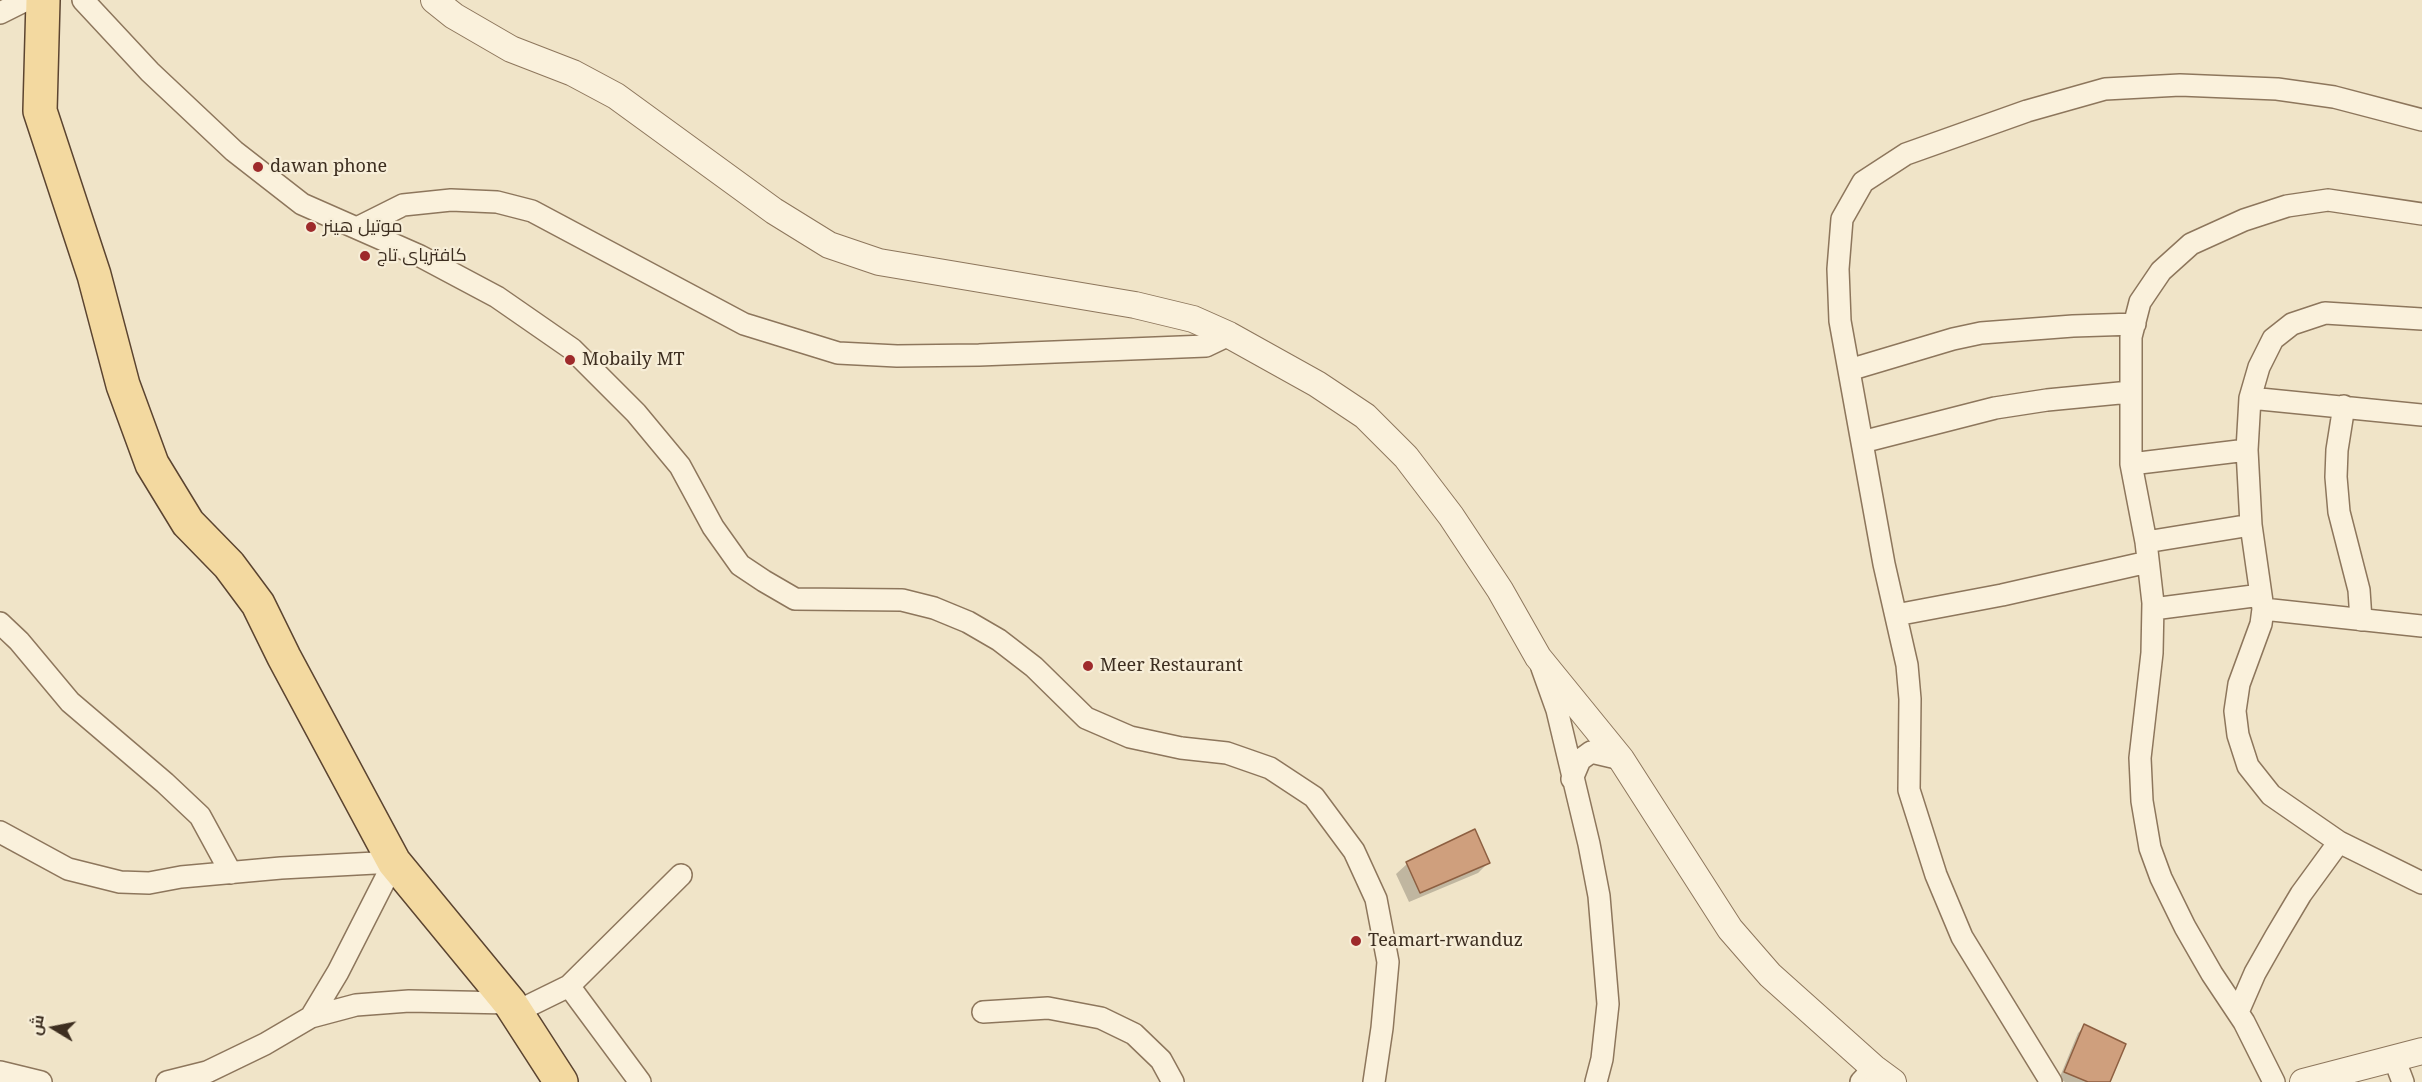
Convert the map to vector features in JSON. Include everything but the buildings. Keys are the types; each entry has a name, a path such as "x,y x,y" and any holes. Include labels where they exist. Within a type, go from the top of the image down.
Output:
{"main road":[{"path":"43,0 40,111 94,275 123,385 152,464 188,523 229,564 258,604 394,862 513,1008 561,1082"}],"street":[{"path":"0,13 26,0"},
{"path":"83,0 150,72 234,151 302,204 420,256 497,297 572,349 636,413 673,457 713,527 740,565 764,581 795,599 902,600 934,608 968,622 999,640 1034,668 1086,718 1130,737 1181,748 1227,753 1270,768 1314,797 1354,851 1376,899 1388,962 1374,1082"},
{"path":"434,0 454,16 510,49 573,73 616,96 774,211 829,245 879,262 1136,305 1193,319 1229,335 1317,384 1365,416 1406,458 1458,525 1500,590 1538,657 1621,759 1730,929 1770,975 1876,1077"},
{"path":"2051,1082 1962,938 1936,875 1918,822 1909,780 1910,699 1907,665 1840,321 1838,269 1842,219 1863,182 1906,154 2027,111 2105,89 2180,85 2277,89 2334,97 2422,120"},
{"path":"357,228 403,205 452,200 497,202 532,211 744,324 838,353 897,356 979,355 1206,346 1229,335"},
{"path":"2274,1082 2238,1012 2185,927 2161,878 2150,848 2142,801 2140,758 2152,653 2153,609 2147,552 2131,464 2131,337 2140,302 2161,271 2191,243 2244,220 2287,206 2328,200 2422,214"},
{"path":"2422,319 2325,314 2292,324 2273,339 2259,367 2250,398 2247,450 2251,525 2262,602 2261,624 2239,684 2235,711 2238,735 2248,766 2271,795 2339,842 2422,883"},
{"path":"1849,370 1981,333 2134,324"},
{"path":"1862,442 1995,408 2047,400 2130,392"},
{"path":"2250,398 2422,415"},
{"path":"2344,406 2337,450 2336,477 2339,512 2359,590 2361,620"},
{"path":"2131,464 2247,450"},
{"path":"1896,615 2002,595 2147,552 2251,525"},
{"path":"2153,609 2262,602 2361,620 2422,626"},
{"path":"0,623 20,641 70,702 200,816 231,873"},
{"path":"1538,657 1557,710 1593,865 1604,948 1608,1004 1602,1059 1596,1082"},
{"path":"1572,779 1580,760 1591,752 1621,759"},
{"path":"0,832 68,869 120,882 149,883 181,877 394,862"},
{"path":"2238,1012 2255,973 2276,936 2301,894 2339,842"},
{"path":"311,1017 338,972 394,862"},
{"path":"167,1082 207,1072 265,1044 311,1017 356,1005 409,1001 513,1008 569,986 681,875"},
{"path":"569,986 640,1082"},
{"path":"983,1012 1048,1008 1101,1018 1134,1034 1161,1060 1173,1082"},
{"path":"2303,1082 2422,1051"},
{"path":"2394,1058 2403,1082"},
{"path":"0,1072 41,1082"}],"place":[{"name":"dawan phone","path":"258,167"},
{"name":"موتيل هينر","path":"311,227"},
{"name":"کافتریای تاج","path":"365,256"},
{"name":"Mobaily MT","path":"570,360"},
{"name":"Meer Restaurant","path":"1088,666"},
{"name":"Teamart-rwanduz","path":"1356,941"}]}
